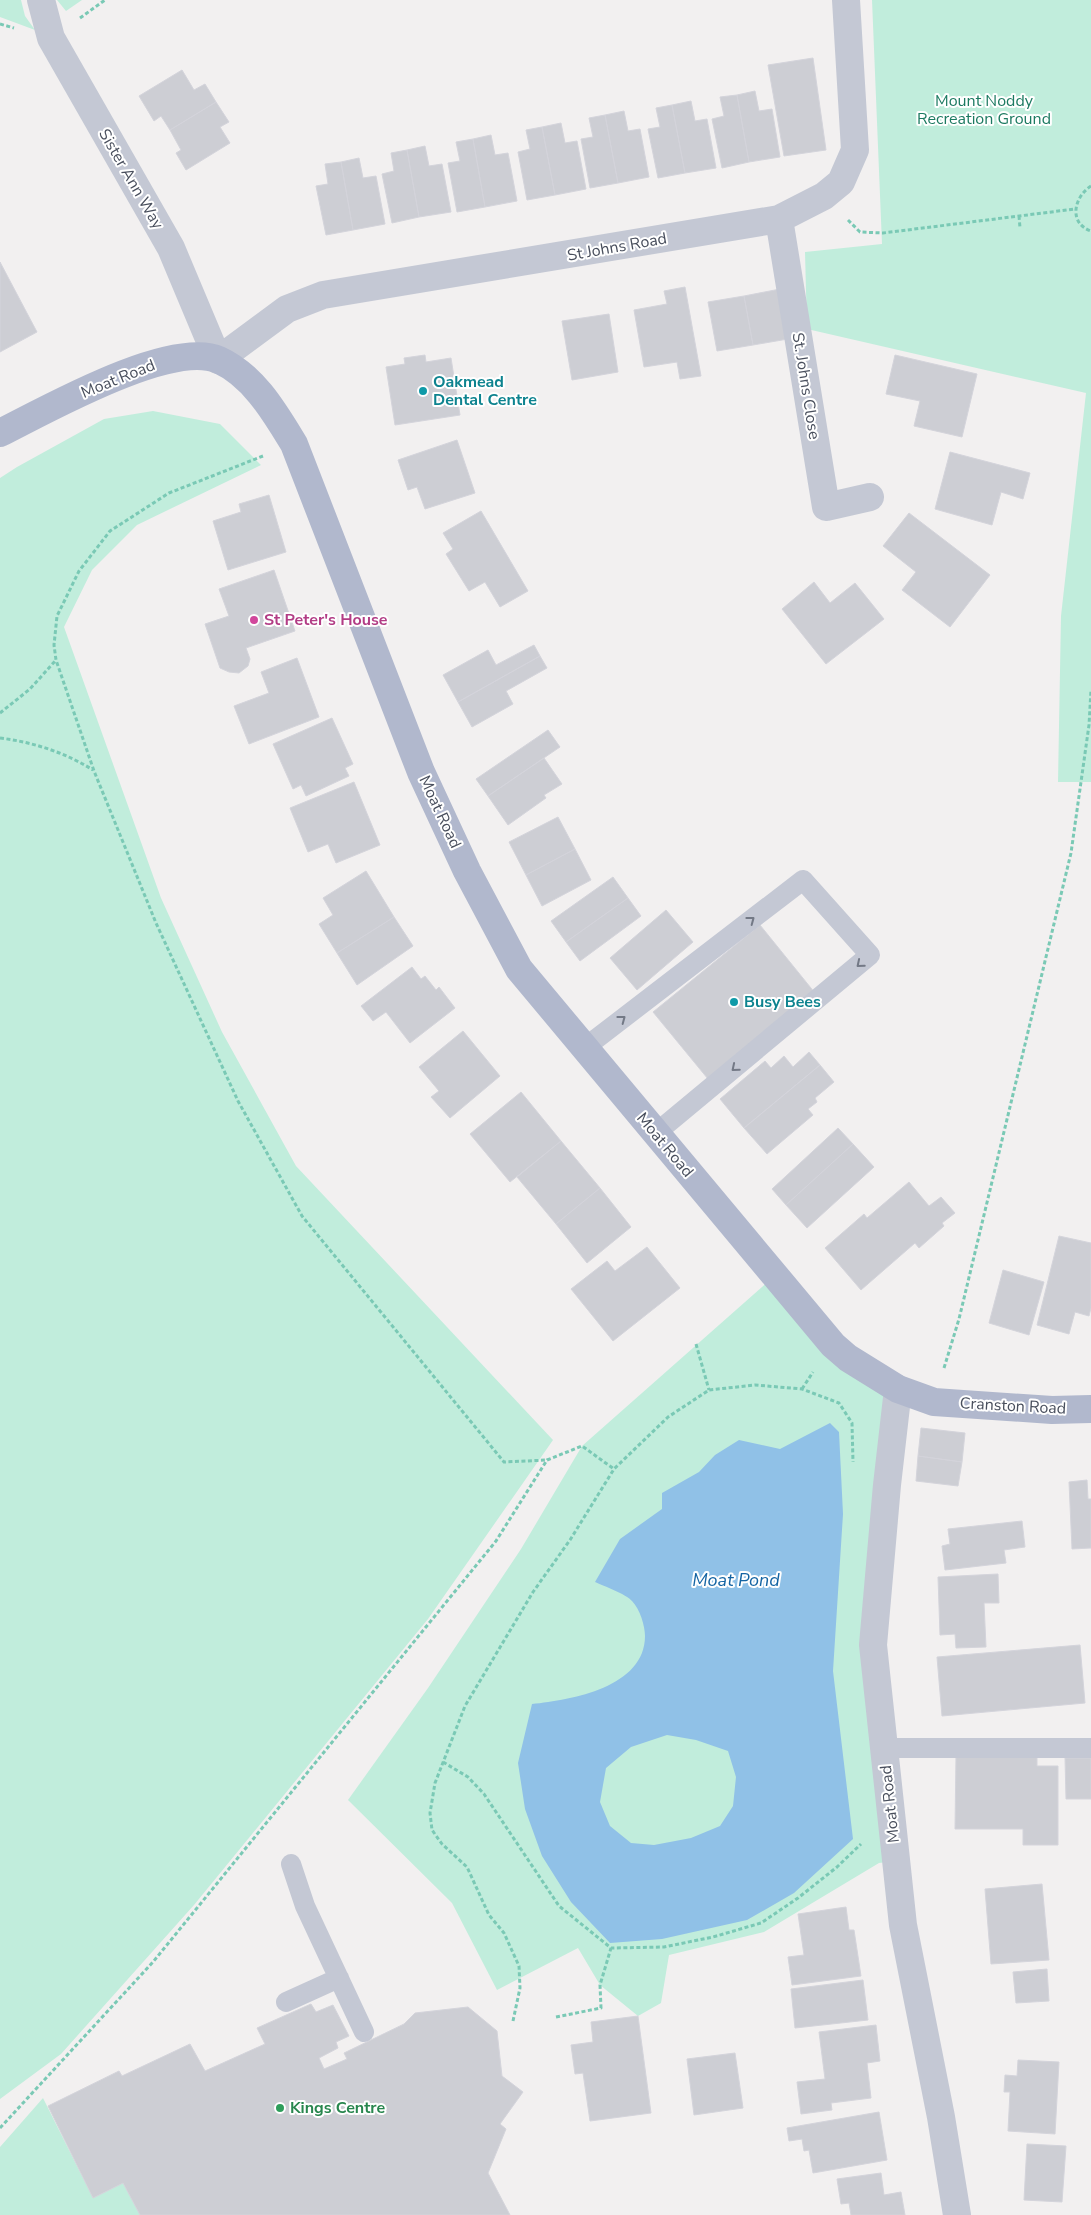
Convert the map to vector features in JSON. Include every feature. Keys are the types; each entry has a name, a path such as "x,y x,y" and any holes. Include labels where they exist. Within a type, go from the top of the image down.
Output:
{"main road":[{"name":"Moat Road","path":"0,433 92,387 140,367 191,356 218,360 238,372 271,406 294,444 421,772 467,871 519,969 583,1049 656,1133 833,1345 848,1358 898,1389 934,1402"},
{"name":"Cranston Road","path":"934,1402 1052,1410 1091,1409"}],"street":[{"name":"Sister Ann Way","path":"41,0 51,38 171,248 218,360"},
{"name":"St Johns Road","path":"218,360 287,309 323,295 779,219 824,196 841,182 855,150 846,0"},
{"name":"St. Johns Close","path":"779,219 826,507 870,497"},
{"name":"Moat Road","path":"898,1389 887,1485 873,1646 902,1925 941,2117 957,2215"}],"lane":[{"path":"583,1049 803,880 870,955 656,1133"},
{"path":"884,1748 1091,1748"},
{"path":"291,1864 305,1906 364,2032"},
{"path":"286,2002 339,1978"}],"path":[{"path":"1091,186 1079,195 1075,208 1079,221 1091,231"},
{"path":"824,196 860,232 883,234 1075,208"},
{"path":"1018,216 1020,228"},
{"path":"294,444 169,493 110,531 78,571 57,616 54,645 56,660 94,771 156,923 238,1101 302,1216 504,1462 547,1460 582,1446 614,1469"},
{"path":"0,713 30,689 56,660"},
{"path":"934,1402 958,1319 1071,853 1089,725 1091,690"},
{"path":"0,738 49,750 77,760 94,771"},
{"path":"696,1344 709,1390"},
{"path":"513,2021 520,1988 519,1966 504,1933 489,1915 467,1867 442,1844 432,1830 430,1813 435,1783 465,1706 533,1592 570,1540 614,1469 668,1417 709,1390 755,1386 802,1389 839,1403 852,1423 853,1469"},
{"path":"0,2128 171,1940 496,1541 547,1460"},
{"path":"443,1762 468,1777 484,1794 559,1906 611,1948 664,1947 713,1937 761,1923 798,1898 837,1867 861,1843"},
{"path":"556,2018 601,2008 600,1986 611,1948"}],"green space":[{"path":"0,0 21,0 25,16 35,30 0,17"},
{"path":"57,0 82,0 66,11"},
{"name":"Mount Noddy Recreation Ground","path":"872,0 1091,0 1091,782 1058,782 1061,616 1086,393 807,329 805,252 882,244"},
{"path":"153,411 220,424 261,465 137,525 92,570 64,627 161,898 222,1032 296,1166 553,1440 428,1619 194,1905 61,2054 0,2099 0,478 104,419"},
{"path":"771,1279 898,1389 873,1645 896,1861 879,1863 764,1932 669,1955 661,2003 638,2016 600,1985 578,1948 497,1990 452,1903 348,1800 428,1688 521,1549 582,1446"},
{"path":"43,2098 93,2198 123,2183 140,2215 0,2215 0,2147"}],"water":[{"name":"Moat Pond","path":"830,1423 839,1432 843,1514 833,1671 853,1839 794,1893 747,1920 662,1939 610,1943 571,1902 542,1856 525,1809 518,1763 532,1704 567,1699 604,1688 620,1679 633,1668 642,1653 645,1632 642,1618 635,1604 629,1598 595,1582 620,1539 662,1509 662,1493 699,1472 715,1455 739,1440 780,1449","holes":["667,1735 696,1740 728,1751 736,1777 733,1806 720,1826 691,1838 654,1845 631,1843 610,1826 600,1802 606,1768 631,1747"]}],"building":[{"path":"813,58 826,150 784,156 768,65"},
{"path":"182,70 194,90 205,84 216,102 170,130 161,116 154,121 139,96"},
{"path":"755,91 759,111 772,109 780,157 749,162 737,95"},
{"path":"737,95 749,162 722,168 712,119 724,116 720,97"},
{"path":"691,101 695,121 707,119 716,168 685,173 672,105"},
{"path":"216,102 229,122 220,127 230,143 186,170 176,153 181,150 170,130"},
{"path":"672,105 685,173 658,178 648,129 660,127 656,108"},
{"path":"624,111 628,131 640,129 649,177 618,183 605,115"},
{"path":"605,115 618,183 590,188 581,139 593,137 589,118"},
{"path":"561,123 565,143 577,141 586,189 555,195 542,127"},
{"path":"542,127 555,195 527,200 518,152 530,149 526,130"},
{"path":"491,135 495,155 508,153 517,201 485,207 473,139"},
{"path":"473,139 485,207 457,212 448,163 460,161 456,142"},
{"path":"425,146 429,166 442,164 451,212 419,217 407,150"},
{"path":"407,150 419,217 392,223 382,174 394,171 391,153"},
{"path":"359,158 363,178 376,176 385,224 353,230 341,162"},
{"path":"341,162 353,230 326,235 316,186 328,184 325,164"},
{"path":"0,262 37,332 0,352"},
{"path":"685,287 701,376 680,379 677,362 644,367 634,310 667,304 664,291"},
{"path":"780,289 788,339 753,345 744,296"},
{"path":"744,296 753,345 717,351 708,302"},
{"path":"609,314 618,372 572,380 562,321"},
{"name":"Oakmead Dental Centre","path":"425,355 426,362 451,358 460,415 395,425 386,367 405,364 404,358"},
{"path":"895,355 977,374 962,437 914,426 920,401 886,394"},
{"path":"457,440 475,493 425,509 417,487 408,490 398,460"},
{"path":"950,452 1030,473 1023,499 1001,492 992,525 935,509"},
{"path":"269,495 286,552 228,570 213,521 241,512 239,504"},
{"path":"481,511 528,591 500,607 485,582 469,591 446,554 453,549 443,533"},
{"path":"909,513 990,575 950,627 902,590 916,572 883,546"},
{"name":"St Peter's House","path":"274,570 295,631 246,648 250,659 248,666 239,673 229,672 220,668 205,624 229,616 219,589"},
{"path":"814,582 830,603 855,583 884,619 826,664 782,609"},
{"path":"534,645 540,656 458,702 443,675 488,650 496,665"},
{"path":"540,656 547,668 506,691 513,704 472,727 458,702"},
{"path":"297,658 319,717 249,744 234,706 269,693 261,672"},
{"path":"332,718 353,764 345,768 349,776 306,796 301,785 293,789 273,744"},
{"path":"548,730 560,747 488,796 476,779"},
{"path":"544,758 562,784 544,795 546,798 508,825 488,796"},
{"path":"354,782 380,845 336,863 328,844 308,852 290,808"},
{"path":"558,817 575,849 526,875 509,842"},
{"path":"575,849 591,880 542,906 526,875"},
{"path":"366,871 394,917 337,953 319,924 333,915 323,898"},
{"path":"613,877 628,898 566,942 551,921"},
{"path":"628,898 641,916 580,961 566,942"},
{"path":"666,910 693,942 637,990 610,958"},
{"path":"394,917 413,946 357,985 337,953"},
{"name":"Busy Bees","path":"760,925 815,993 708,1079 653,1012"},
{"path":"412,967 421,979 425,976 436,990 439,987 455,1008 410,1043 386,1012 373,1021 361,1006"},
{"path":"463,1031 500,1076 450,1118 431,1097 439,1091 419,1067"},
{"path":"809,1052 820,1065 744,1128 720,1099 765,1061 771,1068 784,1056 793,1067"},
{"path":"820,1065 834,1082 815,1098 817,1102 808,1109 813,1115 767,1154 744,1128"},
{"path":"521,1092 561,1141 510,1182 470,1134"},
{"path":"838,1128 853,1144 786,1205 772,1189"},
{"path":"561,1141 600,1188 556,1224 517,1177"},
{"path":"853,1144 874,1167 807,1228 786,1205"},
{"path":"909,1182 929,1206 941,1197 955,1213 942,1223 944,1226 919,1248 915,1243 861,1290 825,1248 864,1214 867,1218"},
{"path":"600,1188 631,1227 587,1263 556,1224"},
{"path":"1059,1236 1091,1243 1091,1308 1089,1316 1075,1312 1069,1334 1037,1325"},
{"path":"647,1247 680,1288 613,1341 571,1289 607,1261 615,1271"},
{"path":"1003,1270 1044,1282 1029,1335 989,1323"},
{"path":"921,1428 965,1433 962,1462 918,1456"},
{"path":"918,1456 962,1462 958,1486 916,1481"},
{"path":"1087,1480 1088,1499 1091,1499 1091,1548 1072,1549 1069,1482"},
{"path":"1022,1521 1025,1547 1004,1550 1006,1563 945,1570 942,1546 950,1544 948,1529"},
{"path":"998,1574 999,1603 984,1603 986,1647 956,1648 955,1634 940,1635 938,1577"},
{"path":"1080,1645 1085,1703 942,1716 937,1657"},
{"path":"956,1755 1037,1756 1037,1766 1058,1766 1058,1845 1023,1845 1023,1829 955,1829"},
{"path":"1065,1758 1091,1758 1091,1799 1066,1799"},
{"path":"1042,1884 1049,1960 991,1964 985,1889"},
{"path":"846,1907 849,1930 854,1930 861,1976 792,1985 788,1957 804,1955 798,1914"},
{"path":"1047,1969 1049,2001 1016,2003 1013,1972"},
{"path":"863,1980 868,2020 795,2028 791,1989"},
{"name":"Kings Centre","path":"311,2004 316,2012 333,2005 349,2036 336,2042 338,2048 319,2058 324,2069 347,2059 344,2053 404,2024 415,2013 468,2007 497,2031 502,2076 523,2092 500,2124 506,2129 488,2173 510,2215 140,2215 123,2183 93,2198 48,2106 119,2071 122,2076 190,2044 205,2071 265,2044 257,2028"},
{"path":"638,2016 651,2113 590,2121 583,2073 575,2074 571,2045 593,2042 591,2022"},
{"path":"876,2025 880,2061 867,2063 871,2098 831,2103 832,2110 801,2114 797,2082 825,2079 819,2032"},
{"path":"735,2053 743,2108 694,2115 687,2059"},
{"path":"1018,2060 1059,2062 1055,2134 1008,2131 1010,2092 1004,2092 1005,2075 1017,2076"},
{"path":"879,2112 887,2160 813,2173 809,2150 804,2151 802,2139 789,2141 787,2128"},
{"path":"1027,2144 1066,2146 1062,2202 1024,2200"},
{"path":"881,2173 884,2195 901,2192 905,2215 851,2215 849,2203 841,2204 837,2179"}],"place":[{"name":"Oakmead Dental Centre","path":"423,391"},
{"name":"St Peter's House","path":"254,620"},
{"name":"Busy Bees","path":"734,1002"},
{"name":"Kings Centre","path":"280,2108"}]}
